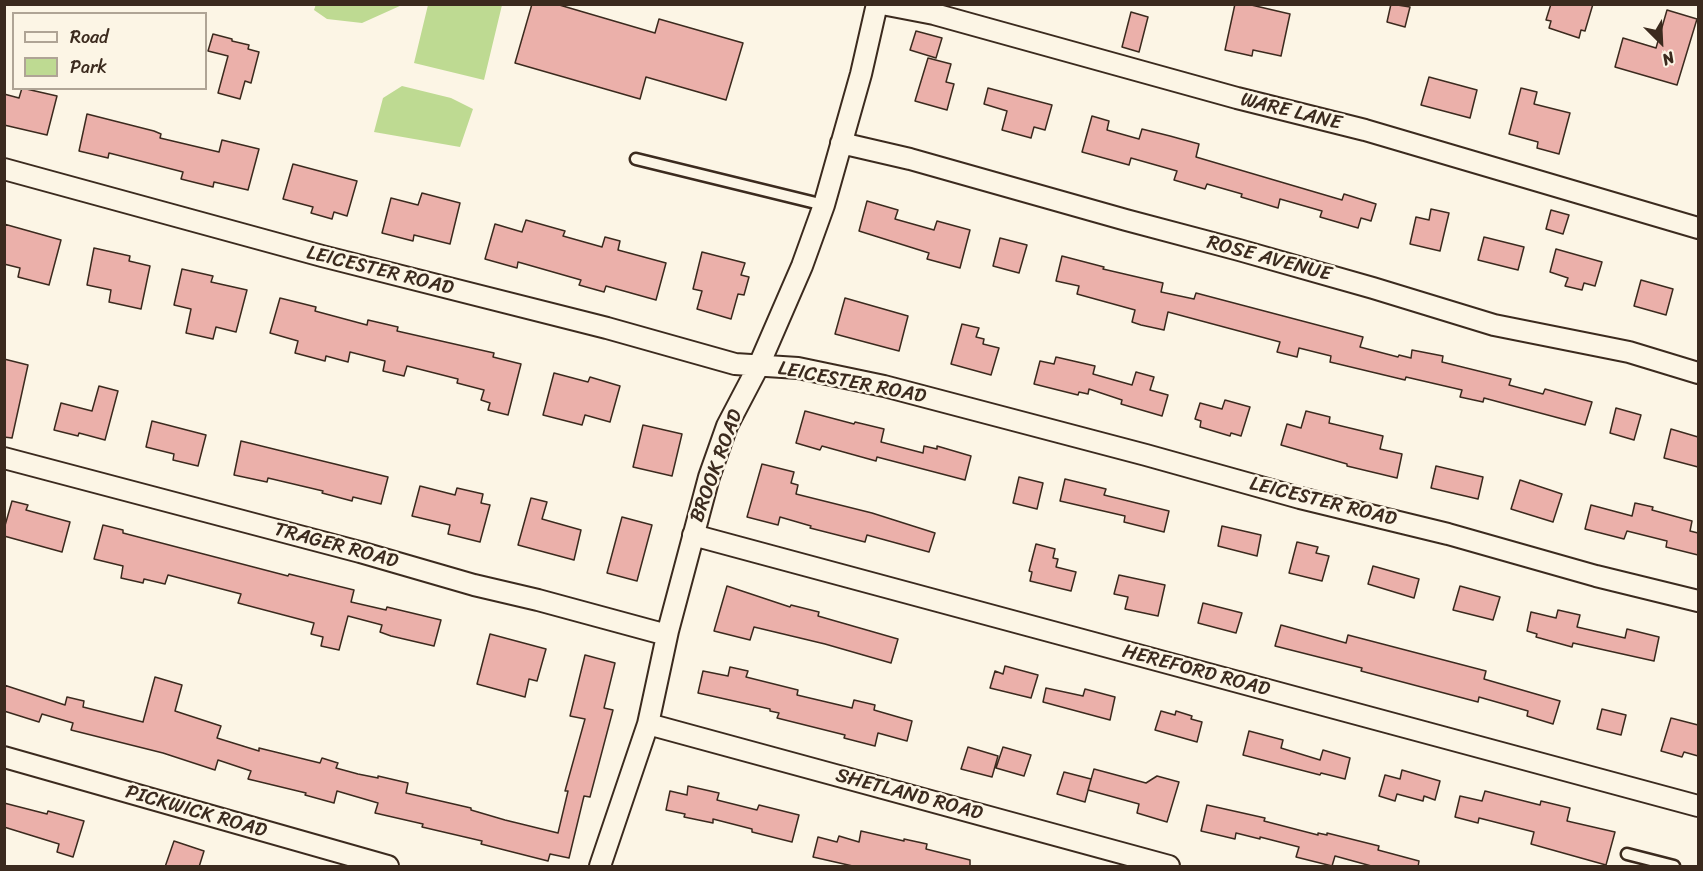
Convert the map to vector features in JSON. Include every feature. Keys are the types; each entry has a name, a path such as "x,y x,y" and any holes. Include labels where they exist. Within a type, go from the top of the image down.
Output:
{"street":[{"name":"BROOK ROAD","path":"600,867 648,724 667,635 709,477 727,426 759,365 802,266 824,205 879,4"},
{"name":"WARE LANE","path":"879,4 934,14 1237,98 1365,130 1698,228"},
{"name":"ROSE AVENUE","path":"841,143 910,159 1239,250 1494,325 1629,352 1698,373"},
{"name":"LEICESTER ROAD","path":"4,169 322,256 735,363 798,368 884,386 1300,498 1448,534 1596,576 1698,601"},
{"name":"TRAGER ROAD","path":"4,458 667,635"},
{"name":"HEREFORD ROAD","path":"693,535 1698,806"},
{"name":"SHETLAND ROAD","path":"648,724 1169,867"},
{"name":"PICKWICK ROAD","path":"4,758 388,867"}],"lane":[{"path":"636,159 824,205"},
{"path":"1627,854 1674,867"}],"green space":[{"path":"316,4 402,5 362,23 327,19 314,10"},
{"path":"428,5 502,5 484,80 414,63"},
{"path":"402,86 451,98 473,109 460,147 374,132 383,98"}],"building":[{"path":"532,4 556,4 655,33 659,19 743,43 726,100 646,77 640,99 515,63"},
{"path":"1235,4 1247,4 1290,14 1281,56 1253,50 1252,56 1225,50"},
{"path":"1391,4 1410,7 1405,27 1387,22"},
{"path":"1551,4 1593,4 1585,31 1581,30 1579,38 1549,28 1551,21 1546,20"},
{"path":"1667,10 1697,19 1677,85 1615,67 1623,38 1656,48"},
{"path":"1131,12 1148,17 1139,52 1122,47"},
{"path":"916,31 942,38 936,58 910,50"},
{"path":"213,34 249,45 248,49 259,52 251,83 245,81 240,99 218,93 228,56 208,51"},
{"path":"928,58 951,64 946,82 954,84 947,110 915,101"},
{"path":"1429,77 1477,90 1470,118 1421,105"},
{"path":"988,88 1052,105 1045,130 1034,127 1031,138 1002,130 1007,111 984,104"},
{"path":"1521,88 1537,92 1534,104 1570,113 1559,154 1537,148 1538,142 1509,134"},
{"path":"21,90 57,96 47,135 4,125 4,94 19,98"},
{"path":"87,114 154,131 161,134 160,138 219,152 222,140 259,149 248,190 214,182 213,187 181,179 183,172 109,153 108,158 79,151"},
{"path":"1092,116 1109,121 1107,130 1139,139 1142,129 1170,136 1199,144 1196,157 1342,200 1344,194 1376,204 1371,221 1361,218 1358,228 1320,217 1322,211 1280,199 1278,208 1207,184 1205,189 1174,180 1177,171 1131,158 1129,165 1082,152"},
{"path":"293,164 357,181 347,216 334,212 332,219 311,213 313,207 283,199"},
{"path":"422,193 460,203 450,244 414,235 413,241 382,233 391,198 418,205"},
{"path":"867,201 898,210 895,219 934,230 937,221 970,230 960,268 927,259 929,253 859,231"},
{"path":"1431,209 1449,213 1440,251 1410,244 1416,217 1429,220"},
{"path":"1551,210 1569,215 1563,234 1546,229"},
{"path":"526,220 565,231 563,236 602,247 605,237 620,241 618,250 666,263 656,300 606,286 604,292 579,285 581,280 518,262 517,268 485,259 495,224 522,232"},
{"path":"4,224 61,240 49,285 18,277 20,268 4,264"},
{"path":"1484,237 1524,247 1518,270 1478,260"},
{"path":"1000,238 1027,245 1019,273 993,266"},
{"path":"94,248 130,256 129,261 150,266 141,309 109,302 111,290 87,285"},
{"path":"1556,249 1602,262 1595,286 1584,283 1582,290 1565,286 1568,278 1550,272"},
{"path":"702,252 745,263 741,275 749,277 744,295 738,294 731,319 697,309 702,291 693,289"},
{"path":"1062,256 1104,267 1103,269 1163,283 1161,292 1194,299 1196,293 1363,337 1360,347 1398,357 1399,355 1411,358 1412,350 1443,356 1442,362 1511,379 1509,385 1543,394 1545,389 1592,402 1585,425 1484,398 1483,402 1460,397 1462,390 1406,377 1405,380 1330,362 1331,356 1299,348 1297,357 1277,352 1280,342 1168,312 1164,330 1141,325 1132,322 1135,310 1077,294 1079,286 1056,281"},
{"path":"182,269 213,276 211,282 247,290 236,332 216,327 213,339 186,333 191,309 174,305"},
{"path":"1641,280 1673,289 1666,315 1634,306"},
{"path":"280,298 316,307 315,311 367,325 368,320 398,327 397,331 494,353 493,357 521,364 508,415 488,410 490,403 481,400 484,390 457,383 458,379 407,366 404,376 383,371 385,361 350,352 348,362 326,356 325,361 295,353 298,341 270,333"},
{"path":"845,298 908,316 899,351 835,334"},
{"path":"962,324 979,328 976,337 984,339 983,344 999,348 991,375 951,364"},
{"path":"1056,357 1095,366 1093,374 1132,385 1136,372 1154,377 1150,390 1168,395 1162,416 1121,404 1122,400 1089,389 1088,394 1079,392 1078,395 1034,384 1040,361 1054,364"},
{"path":"4,359 28,365 12,438 4,437"},
{"path":"554,373 588,382 590,377 620,386 610,422 585,415 582,425 543,415"},
{"path":"99,386 118,391 105,440 79,433 78,436 54,430 61,403 92,411"},
{"path":"1225,400 1250,407 1241,436 1231,433 1230,436 1200,427 1201,421 1195,419 1200,403 1222,409"},
{"path":"1616,408 1641,415 1634,440 1610,433"},
{"path":"805,411 884,429 881,442 923,453 924,446 937,449 937,446 971,456 965,480 877,457 876,461 822,446 820,450 796,443"},
{"path":"1306,411 1330,417 1329,423 1383,436 1380,449 1402,454 1397,478 1347,466 1347,464 1281,445 1287,424 1301,428"},
{"path":"152,421 206,435 198,466 173,460 174,454 146,447"},
{"path":"643,425 682,434 672,476 633,467"},
{"path":"1671,429 1698,437 1698,467 1664,458"},
{"path":"241,441 388,477 381,504 353,497 352,501 322,493 323,491 268,478 267,482 234,475"},
{"path":"762,464 794,472 791,483 798,485 796,494 872,513 935,533 929,552 867,535 865,542 810,528 811,526 780,517 778,525 747,517"},
{"path":"1436,466 1483,477 1478,499 1431,488"},
{"path":"1019,477 1043,483 1037,509 1013,503"},
{"path":"1065,479 1106,489 1104,495 1169,511 1164,532 1124,522 1125,516 1060,501"},
{"path":"1520,480 1562,494 1553,522 1511,509"},
{"path":"420,486 455,495 457,488 483,494 481,503 490,505 480,542 448,534 450,525 412,516"},
{"path":"531,498 547,502 542,519 581,530 574,560 518,545"},
{"path":"12,501 28,505 26,510 70,522 62,552 4,536"},
{"path":"1635,503 1692,521 1690,531 1698,533 1698,555 1666,547 1667,541 1627,531 1624,539 1585,529 1591,505 1632,516"},
{"path":"622,517 652,525 637,581 607,573"},
{"path":"103,525 123,530 123,533 288,576 289,574 354,590 351,602 386,610 387,607 441,620 434,646 391,636 380,632 382,625 348,616 339,650 321,646 323,637 311,634 314,623 238,603 241,594 168,575 165,584 144,579 143,583 121,578 123,566 94,559"},
{"path":"1222,526 1261,535 1257,556 1218,546"},
{"path":"1297,542 1318,547 1316,553 1329,556 1322,581 1289,573"},
{"path":"1036,544 1055,549 1053,558 1058,559 1056,567 1076,572 1071,591 1030,581 1032,572 1029,571"},
{"path":"1373,566 1419,579 1414,598 1368,584"},
{"path":"1119,575 1165,585 1158,616 1125,609 1128,597 1114,594"},
{"path":"727,586 790,607 791,605 819,612 818,616 898,639 891,663 754,627 750,640 714,631"},
{"path":"1460,586 1500,597 1493,620 1453,610"},
{"path":"1203,603 1242,613 1236,633 1198,623"},
{"path":"1558,610 1580,615 1577,627 1625,638 1627,629 1659,637 1654,661 1573,643 1572,647 1536,637 1537,634 1527,631 1531,612 1556,618"},
{"path":"1281,625 1346,643 1348,635 1486,671 1484,679 1560,701 1553,724 1527,716 1528,711 1479,697 1478,702 1361,671 1362,668 1275,646"},
{"path":"490,634 546,649 537,681 529,679 525,697 477,684"},
{"path":"585,655 615,663 604,708 613,710 590,797 584,796 569,858 550,854 548,861 481,844 482,841 422,827 423,824 375,813 378,803 337,791 334,803 305,795 306,793 248,779 251,771 218,760 215,770 163,753 71,730 73,723 42,714 39,722 4,711 4,685 65,705 67,697 84,701 83,707 143,722 155,677 182,685 175,711 221,726 217,738 259,751 259,748 320,763 322,758 338,763 336,768 408,783 406,793 471,808 471,810 505,820 558,833 568,791 565,791 585,719 570,716"},
{"path":"1005,666 1038,675 1031,698 990,688 995,671 1003,674"},
{"path":"730,667 748,671 746,677 798,690 797,695 852,708 854,700 875,705 874,710 912,721 907,741 878,733 875,746 844,738 845,735 777,718 779,713 770,711 770,709 698,693 703,671 728,676"},
{"path":"1046,688 1083,696 1085,689 1115,697 1110,720 1043,702"},
{"path":"1602,709 1626,715 1621,735 1597,729"},
{"path":"1161,711 1175,715 1176,711 1202,722 1197,742 1155,730"},
{"path":"1671,718 1698,725 1698,756 1684,752 1682,757 1661,751"},
{"path":"1249,731 1283,740 1281,748 1320,760 1323,750 1350,758 1345,779 1321,773 1320,775 1243,755"},
{"path":"968,747 998,756 992,777 961,769"},
{"path":"1003,747 1031,755 1024,776 996,768"},
{"path":"1094,769 1146,783 1157,776 1179,782 1167,822 1137,813 1139,804 1088,790"},
{"path":"1402,770 1440,781 1435,800 1424,796 1423,801 1397,794 1395,801 1379,796 1385,775 1400,779"},
{"path":"1064,772 1091,779 1085,802 1057,794"},
{"path":"688,786 719,793 717,800 757,810 759,805 799,815 792,842 713,819 713,823 684,817 685,814 666,810 670,791 687,795"},
{"path":"1485,791 1540,805 1541,801 1570,808 1567,821 1615,832 1606,865 1531,844 1534,832 1479,818 1478,823 1455,817 1460,796 1482,801"},
{"path":"4,803 47,814 48,811 84,821 73,857 57,852 59,844 4,827"},
{"path":"1207,805 1265,818 1264,821 1318,835 1318,833 1327,835 1327,833 1379,846 1378,850 1419,861 1418,867 1375,867 1335,856 1332,866 1296,857 1299,847 1236,833 1235,839 1201,831"},
{"path":"861,831 927,844 926,849 970,860 970,867 857,867 813,857 818,837 837,842 839,836 859,842"},
{"path":"174,841 204,851 199,867 165,867"}]}
